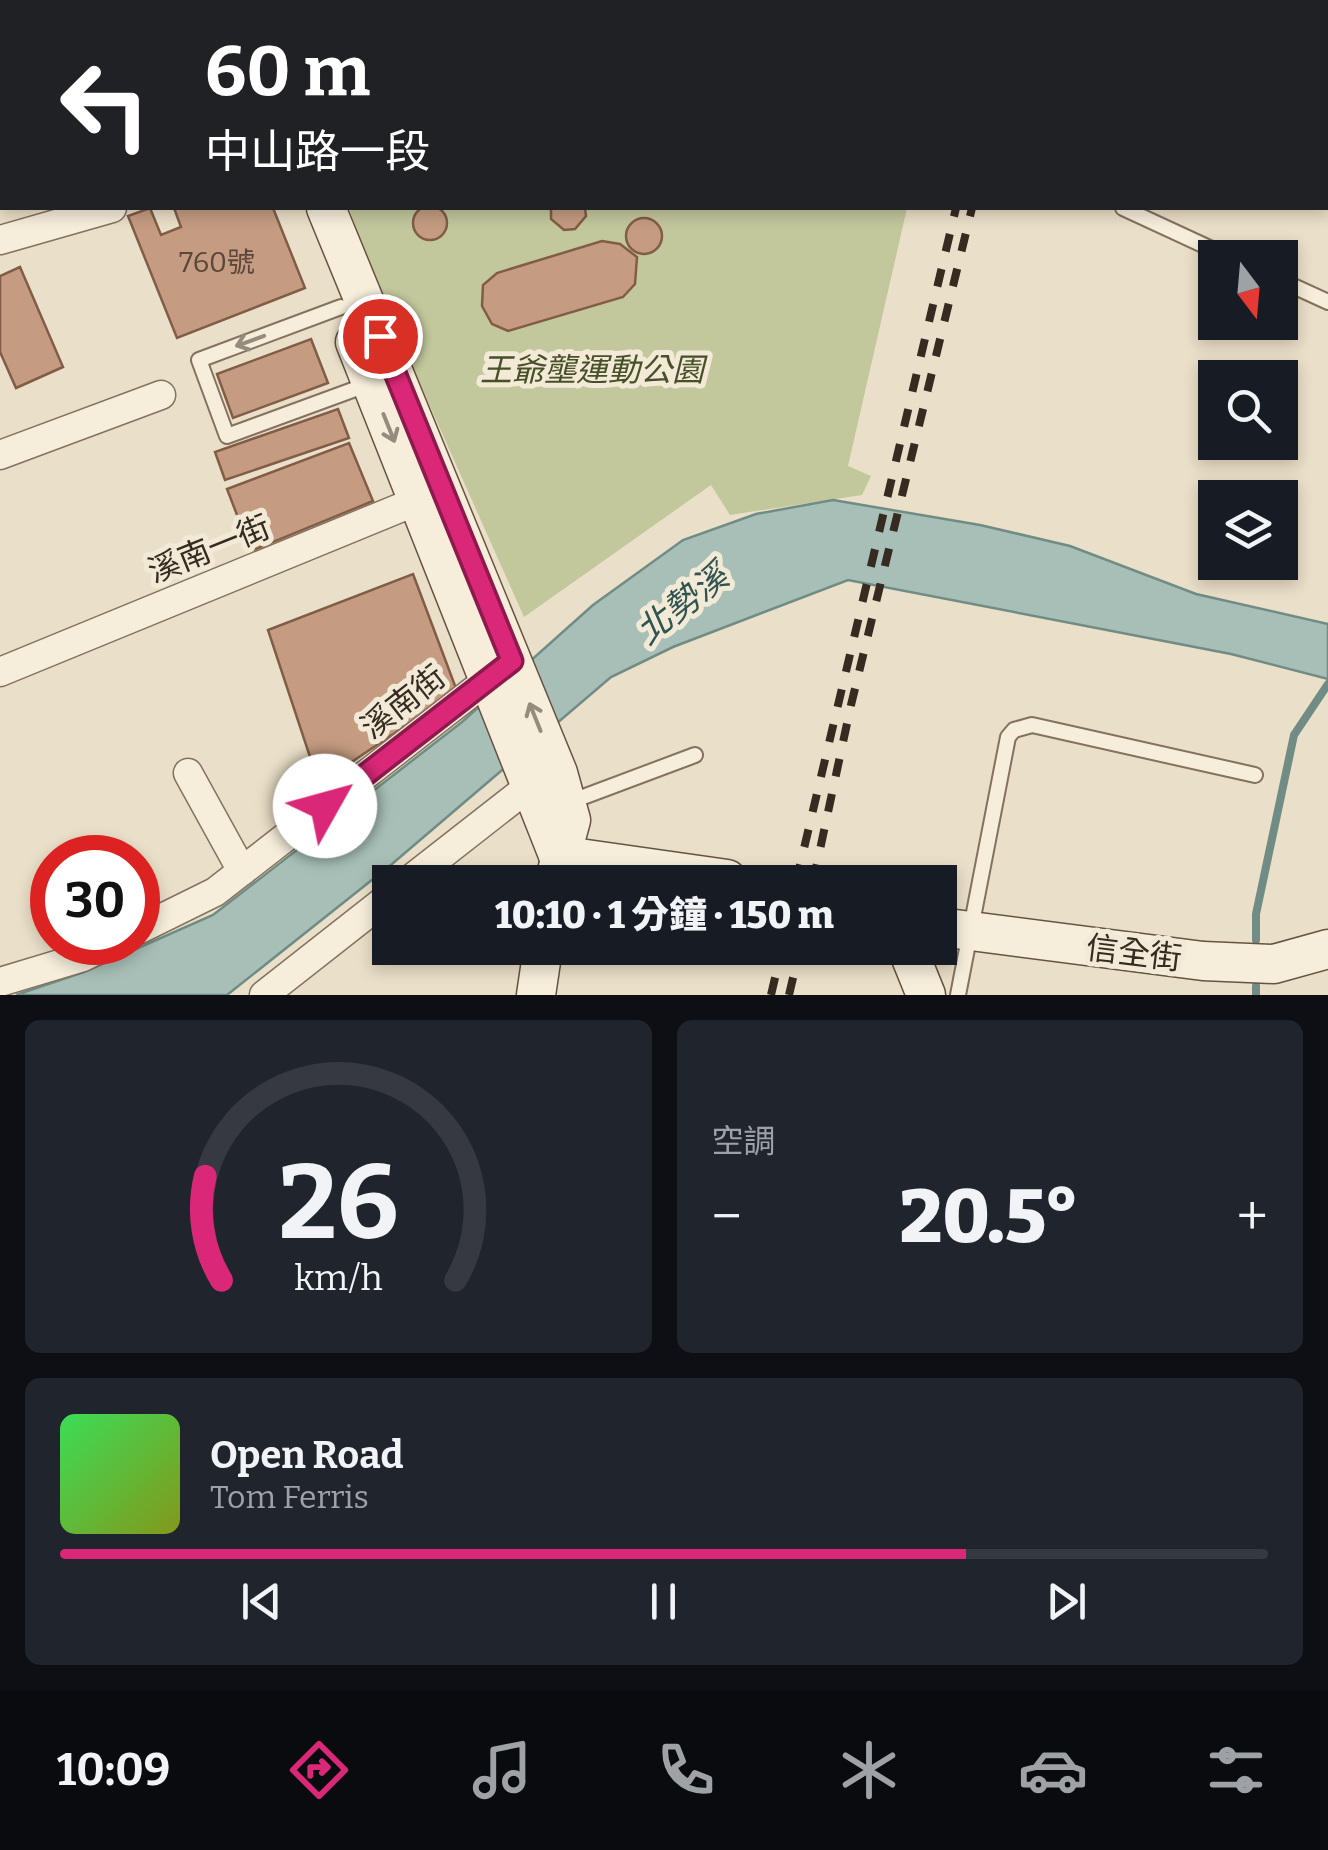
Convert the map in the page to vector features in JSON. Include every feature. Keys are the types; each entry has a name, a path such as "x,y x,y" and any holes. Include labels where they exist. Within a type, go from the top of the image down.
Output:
{"street":[{"path":"0,240 105,210"},
{"path":"302,210 371,383 431,495"},
{"path":"327,210 431,495 552,787 556,865"},
{"path":"0,455 161,395"},
{"name":"溪南一街","path":"0,672 431,495"},
{"name":"溪南街","path":"160,919 214,892 501,670"},
{"path":"188,773 242,871"},
{"path":"433,865 552,787"},
{"path":"264,995 372,910"},
{"name":"信全街","path":"957,930 1203,961 1274,964 1328,949"},
{"path":"0,982 56,965"},
{"path":"536,995 540,965"},
{"path":"914,965 926,995"}],"lane":[{"path":"1126,210 1198,243"},
{"path":"1298,288 1328,302"},
{"path":"341,308 199,360 227,436 371,383"},
{"path":"957,926 1008,737 1014,730 1032,725 1256,775"},
{"path":"552,787 695,756"},
{"path":"957,962 958,995"}],"green space":[{"name":"王爺壟運動公園","path":"350,210 907,210 848,466 871,476 862,495 730,515 711,485 524,617 376,285"}],"water":[{"name":"北勢溪","path":"833,500 980,525 1070,546 1196,594 1328,624 1328,679 1231,654 848,580 673,647 611,677 391,865 372,865 372,880 227,995 16,995 100,965 160,965 160,938 213,915 462,722 593,605 683,540 756,514"}],"building":[{"path":"151,210 161,235 181,227 175,210 274,210 305,288 177,338 128,216"},
{"path":"419,210 441,210 446,216 446,230 437,239 423,239 414,230 414,216"},
{"path":"551,210 585,210 586,216 575,229 564,230 551,219"},
{"path":"644,218 657,223 662,236 657,249 644,254 631,249 626,236 631,223"},
{"path":"602,241 620,244 637,257 635,284 623,297 508,331 492,324 482,306 483,285 497,273"},
{"path":"20,267 63,367 16,388 0,352 0,276"},
{"path":"311,339 328,383 233,418 217,374"},
{"path":"338,409 349,438 225,480 215,452"},
{"path":"349,443 373,501 251,551 227,489"},
{"path":"413,574 457,691 319,784 268,630"}],"waterway":[{"path":"1256,940 1256,914 1294,735 1328,684"},
{"path":"1256,986 1256,995"}],"railway":[{"path":"800,865 956,210"},
{"path":"817,865 851,705 972,210"},
{"path":"771,995 778,965"},
{"path":"789,995 796,965"}],"route":[{"path":"325,806 512,661 380,336"}]}
